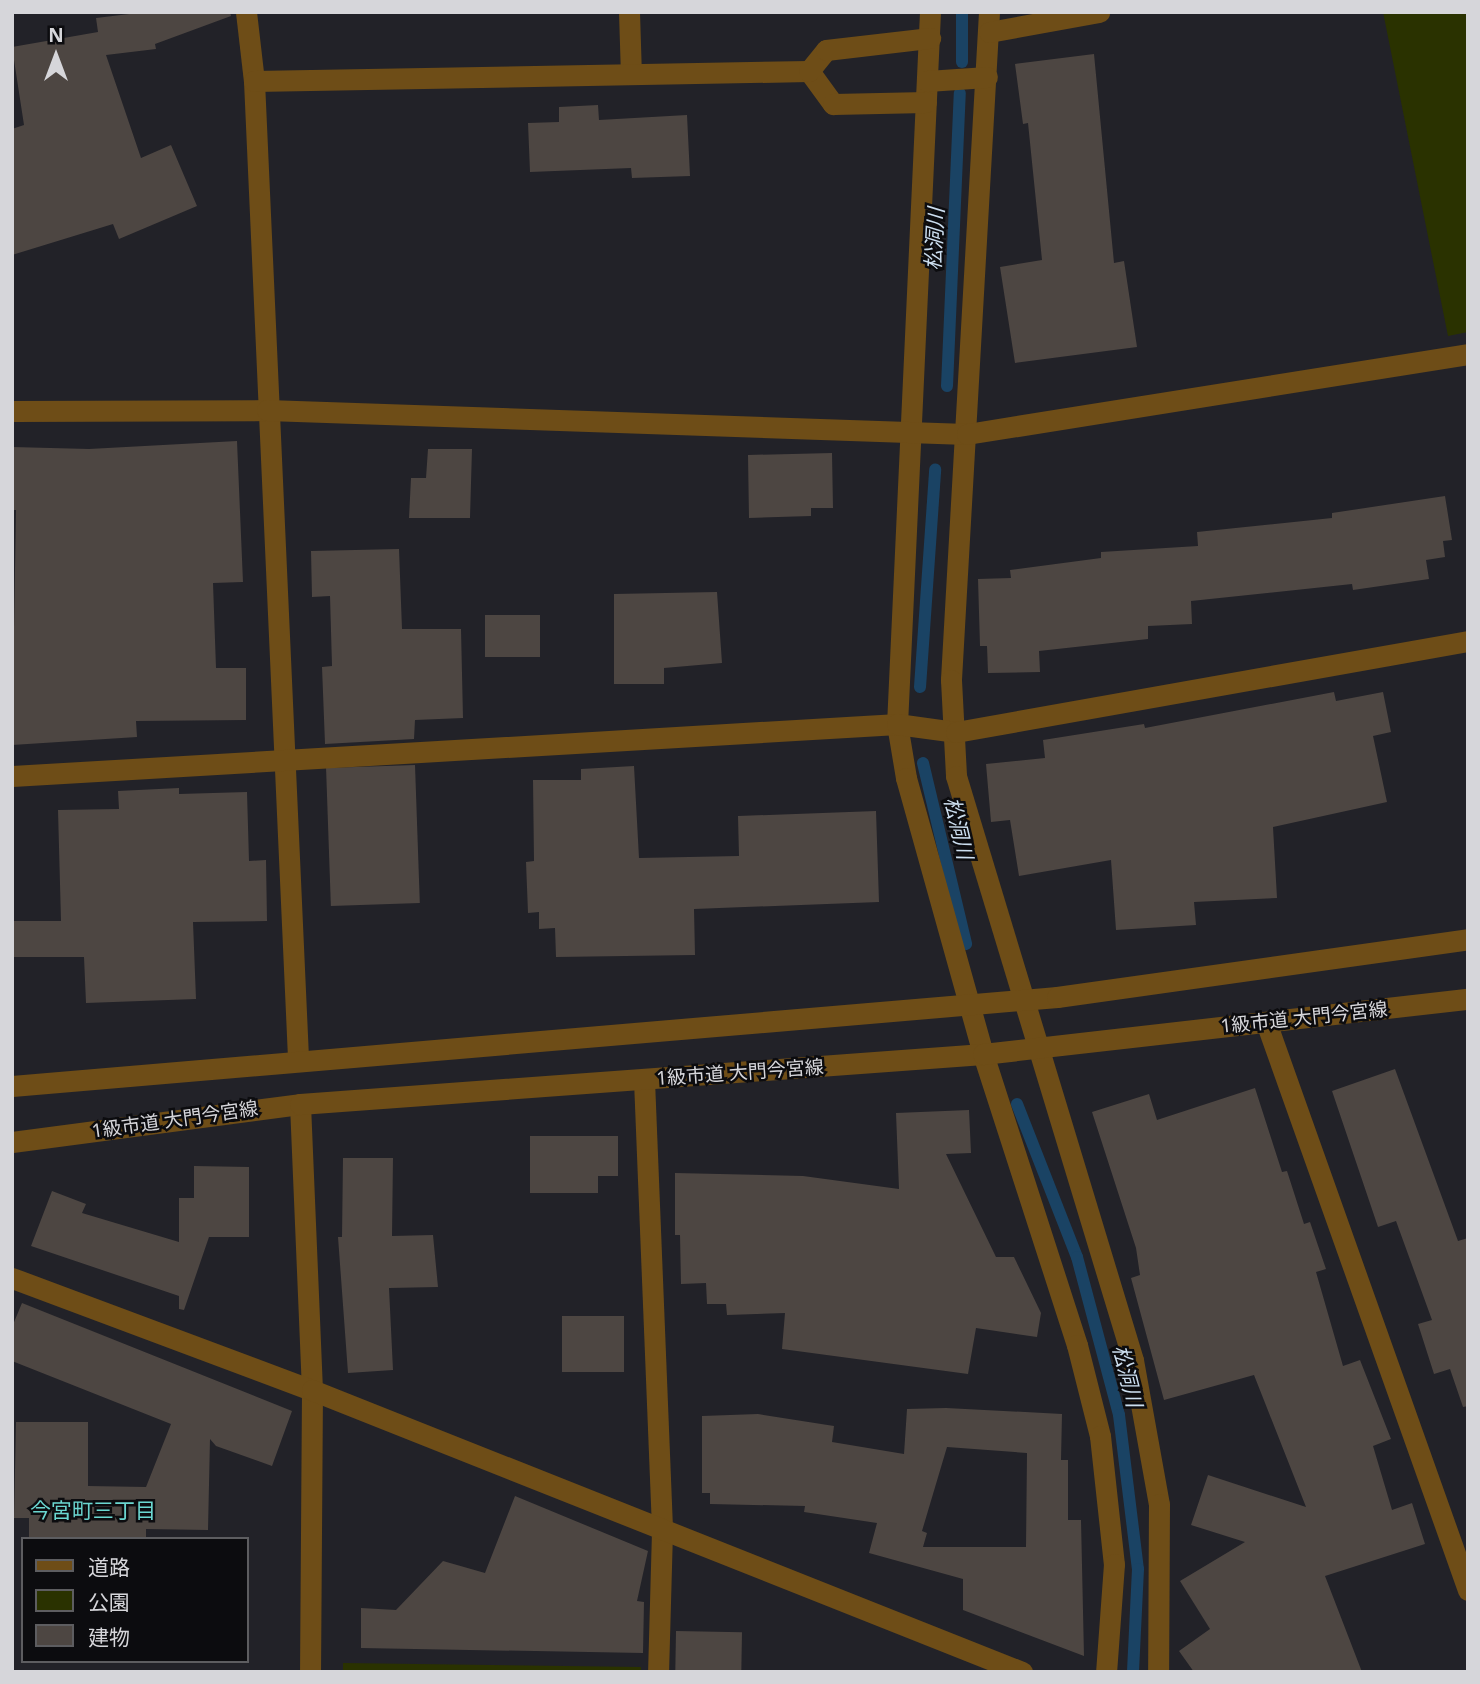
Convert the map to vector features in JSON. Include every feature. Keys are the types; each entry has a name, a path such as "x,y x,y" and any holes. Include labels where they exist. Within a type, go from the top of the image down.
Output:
{"street":[{"path":"246,12 254,81 298,1058"},
{"path":"629,12 631,74"},
{"path":"930,12 897,724 906,778 983,1054 1077,1345 1100,1436 1114,1564 1106,1672"},
{"path":"1099,12 989,22 951,680 956,732 956,776 1026,998 1133,1360 1159,1504 1158,1672"},
{"path":"809,71 826,50 930,38"},
{"path":"254,81 809,71"},
{"path":"809,71 833,104 926,102"},
{"path":"927,81 987,77"},
{"path":"12,411 267,410 967,434 1468,354"},
{"path":"12,776 897,724 956,732 1468,641"},
{"path":"12,1086 298,1058 970,1004 1468,939"},
{"name":"1級市道 大門今宮線","path":"12,1142 300,1104 983,1054 1468,999"},
{"path":"1266,1022 1468,1590"},
{"path":"644,1080 662,1531 658,1672"},
{"path":"300,1104 312,1390 310,1672"},
{"path":"12,1278 312,1390 1022,1672"}],"green space":[{"path":"1383,12 1468,12 1468,332 1448,336"},
{"path":"343,1663 641,1667 641,1672 343,1672"}],"building":[{"path":"146,12 230,12 231,16 155,44 156,49 106,55 141,158 171,145 197,206 119,239 113,224 12,255 12,129 24,125 12,47 98,32 96,18"},
{"path":"1094,54 1114,263 1124,261 1137,347 1015,363 1000,267 1042,260 1028,123 1023,124 1015,64"},
{"path":"598,105 599,120 687,115 690,176 632,178 631,168 530,172 528,123 559,122 559,107"},
{"path":"237,441 243,582 213,583 216,668 246,668 246,720 136,721 137,737 12,745 16,510 12,510 12,447 89,449"},
{"path":"428,449 472,449 470,518 409,518 411,478 426,478"},
{"path":"832,453 833,508 811,508 811,516 749,518 748,455"},
{"path":"1445,496 1452,540 1443,541 1445,557 1426,560 1429,579 1353,590 1352,584 1191,601 1192,624 1148,626 1148,639 1039,651 1040,672 988,673 987,646 980,646 978,579 1011,578 1010,570 1101,558 1101,552 1198,546 1197,532 1332,518 1332,513"},
{"path":"399,549 402,629 461,629 463,718 415,720 414,739 325,744 322,667 332,666 330,596 312,597 311,551"},
{"path":"717,592 722,663 664,668 664,684 614,684 614,594"},
{"path":"485,615 540,615 540,657 485,657"},
{"path":"1334,692 1336,701 1383,692 1391,732 1373,736 1387,802 1273,827 1277,898 1194,902 1196,925 1116,930 1111,860 1019,876 1010,820 991,822 986,764 1045,758 1043,740 1144,724 1145,728"},
{"path":"415,765 420,903 331,906 326,768"},
{"path":"634,766 639,858 739,856 738,816 876,811 879,902 694,909 695,955 556,957 555,928 539,929 539,912 528,913 526,862 534,861 533,780 581,780 581,769"},
{"path":"179,788 179,794 247,792 249,861 266,860 267,921 193,922 196,999 86,1003 84,957 12,957 12,921 61,921 58,810 119,809 118,791"},
{"path":"1395,1069 1458,1241 1468,1238 1468,1406 1463,1407 1450,1369 1434,1374 1418,1324 1432,1320 1396,1221 1378,1227 1332,1091"},
{"path":"1255,1088 1282,1172 1287,1171 1304,1224 1310,1222 1326,1269 1316,1272 1343,1366 1360,1360 1391,1439 1373,1446 1392,1510 1412,1503 1425,1544 1325,1576 1362,1672 1194,1672 1179,1651 1210,1629 1180,1581 1245,1542 1191,1525 1208,1475 1306,1507 1254,1375 1164,1400 1131,1278 1140,1275 1136,1248 1092,1112 1149,1094 1157,1120"},
{"path":"969,1110 971,1153 946,1154 996,1257 1014,1257 1041,1313 1037,1337 976,1328 968,1374 782,1349 785,1313 727,1315 726,1304 707,1304 706,1283 681,1284 680,1235 675,1235 675,1173 803,1176 899,1189 896,1113"},
{"path":"530,1136 618,1136 618,1176 598,1176 598,1193 530,1193"},
{"path":"343,1158 393,1158 392,1236 433,1235 438,1287 389,1288 393,1370 348,1373 338,1237 342,1237"},
{"path":"194,1166 249,1167 249,1237 209,1237 184,1310 179,1309 179,1296 31,1246 52,1191 86,1204 82,1213 179,1242 179,1198 194,1198"},
{"path":"22,1303 292,1411 272,1466 216,1446 210,1439 208,1530 146,1529 146,1537 29,1537 29,1518 14,1518 16,1422 88,1422 88,1486 146,1487 171,1424 12,1361 12,1327"},
{"path":"562,1316 624,1316 624,1372 562,1372"},
{"path":"946,1408 1062,1414 1061,1460 1068,1460 1068,1520 1081,1520 1084,1656 963,1610 963,1579 869,1553 877,1523 804,1512 805,1506 710,1504 710,1493 702,1493 702,1416 758,1414 834,1426 832,1442 904,1454 907,1409","holes":["947,1447 1027,1453 1026,1547 923,1547 927,1533 922,1531"]},
{"path":"515,1496 648,1551 637,1601 644,1602 643,1653 361,1648 361,1608 396,1610 443,1561 485,1573"},
{"path":"676,1631 742,1632 741,1672 675,1672"}],"waterway":[{"name":"松洞川","path":"962,12 962,62"},
{"name":"松洞川","path":"947,386 960,93"},
{"name":"松洞川","path":"920,687 935,470"},
{"name":"松洞川","path":"923,763 966,944"},
{"name":"松洞川","path":"1017,1104 1077,1257 1119,1415 1138,1569 1133,1672"}],"district":[{"name":"今宮町三丁目","path":"93,1510"}]}
